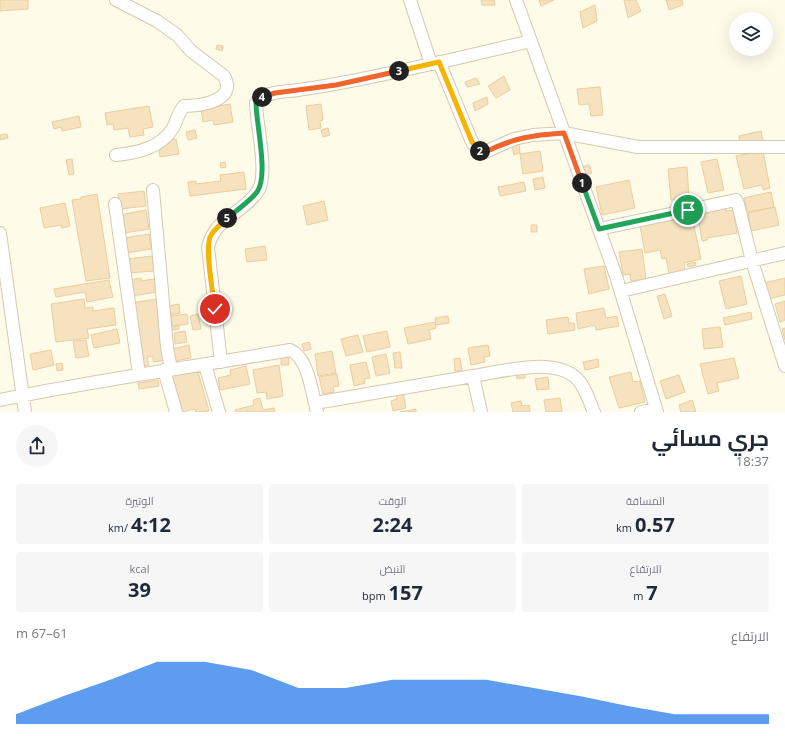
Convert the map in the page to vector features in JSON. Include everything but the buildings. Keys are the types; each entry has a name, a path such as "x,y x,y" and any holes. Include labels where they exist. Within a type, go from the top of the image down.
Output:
{"street":[{"path":"116,0 157,21 176,35 191,51 224,76 227,82 226,91 219,98 209,104 184,106 178,113 172,130 164,140 130,154 116,155"},
{"path":"410,0 435,63 472,142 479,151 485,152 514,139 532,135 564,133 638,147 785,147"},
{"path":"516,0 621,291 657,410 641,412"},
{"path":"221,362 208,247 210,237 216,228 243,206 258,190 262,178 256,108 256,103 259,98 275,93 336,85 531,41"},
{"path":"153,190 168,369 176,412"},
{"path":"599,229 736,200 752,261 785,366"},
{"path":"115,204 139,374"},
{"path":"0,234 25,412"},
{"path":"621,291 785,254"},
{"path":"0,400 139,374 205,365 290,350 296,353 303,361 316,407 473,376 537,367 556,367 576,377 594,412"},
{"path":"205,365 219,412"},
{"path":"473,376 481,412"}],"route":[{"path":"215,309 208,247 210,237 216,228 252,198 258,190 262,178 256,103 259,98 275,93 336,85 439,62 457,102 472,142 479,151 485,152 514,139 532,135 564,133 599,229 688,210"}]}
